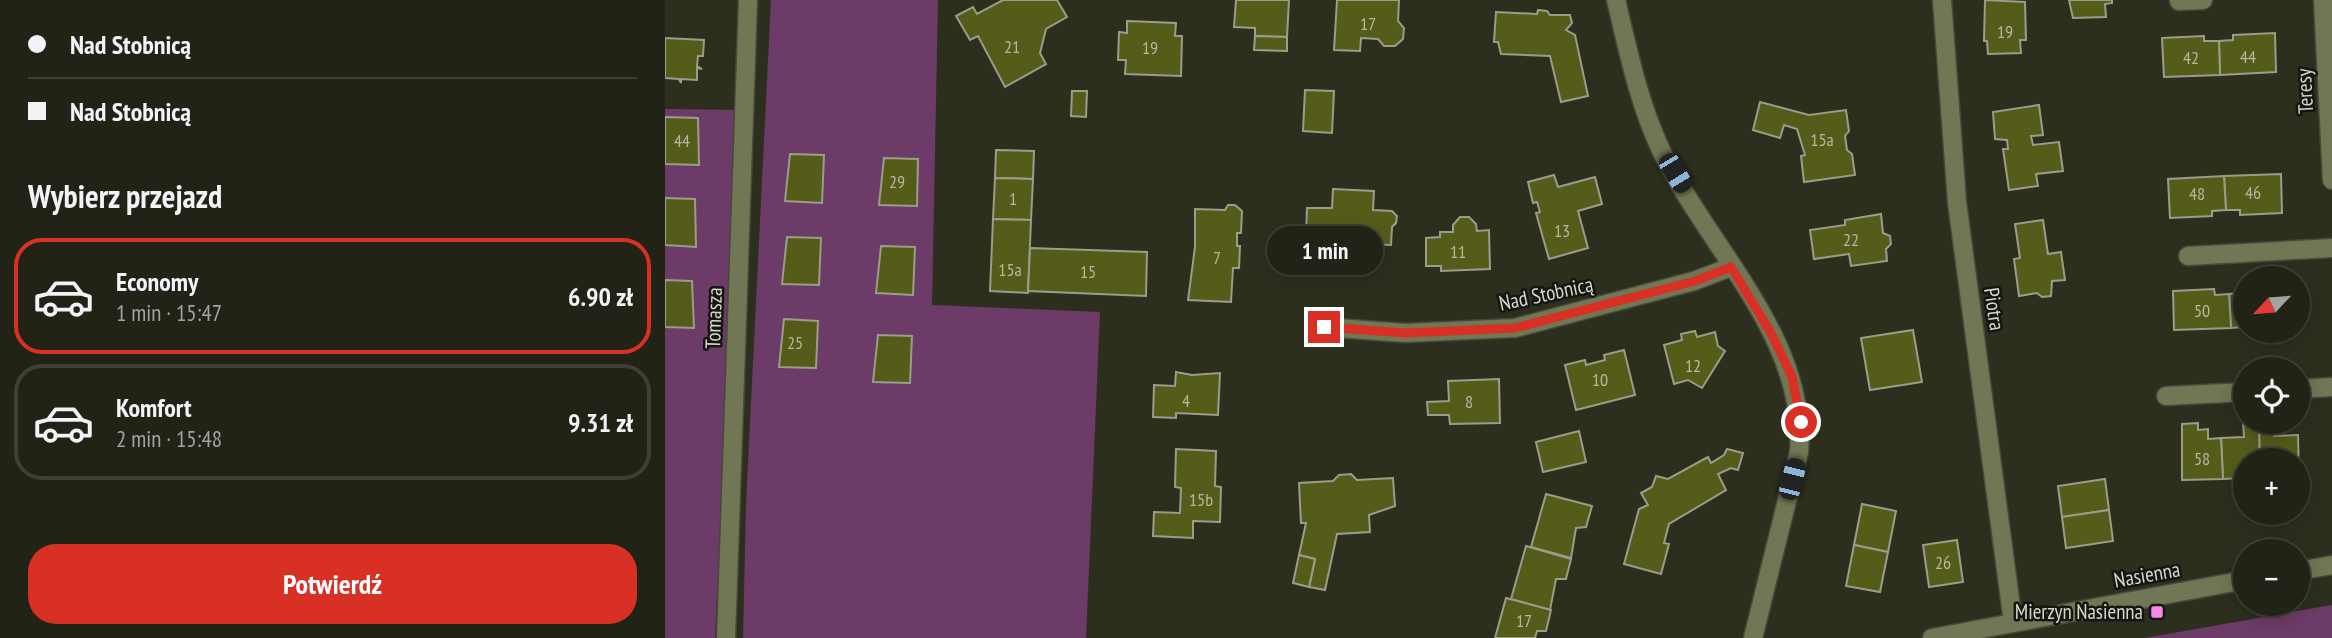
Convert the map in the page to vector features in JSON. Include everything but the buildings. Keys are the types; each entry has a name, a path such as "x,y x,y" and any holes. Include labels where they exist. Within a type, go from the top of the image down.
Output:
{"street":[{"name":"Tomasza","path":"726,638 748,0"},
{"path":"1616,0 1637,90 1661,149 1772,335 1792,377 1801,422 1798,452 1753,638"},
{"name":"Piotra","path":"1942,0 1957,202 2013,622"},
{"path":"2179,1 2203,0"},
{"name":"Teresy","path":"2323,0 2332,180"},
{"path":"2188,256 2332,248"},
{"name":"Nad Stobnicą","path":"1324,327 1405,333 1515,328 1695,281 1731,267"},
{"path":"2310,388 2332,387"},
{"path":"2165,396 2233,393"},
{"path":"2310,569 2332,565"},
{"name":"Nasienna","path":"1932,638 2233,582"}],"shaded area":[{"path":"771,0 938,0 932,305 1100,312 1086,638 743,638 746,503"},
{"path":"665,109 741,110 715,638 665,638"},
{"path":"2332,605 2332,638 2145,638 2270,616 2310,616 2310,609"}],"place":[{"name":"Mierzyn Nasienna","path":"2157,612"}],"route":[{"path":"1324,327 1405,333 1515,328 1695,281 1731,267 1772,335 1792,377 1801,422"}]}
